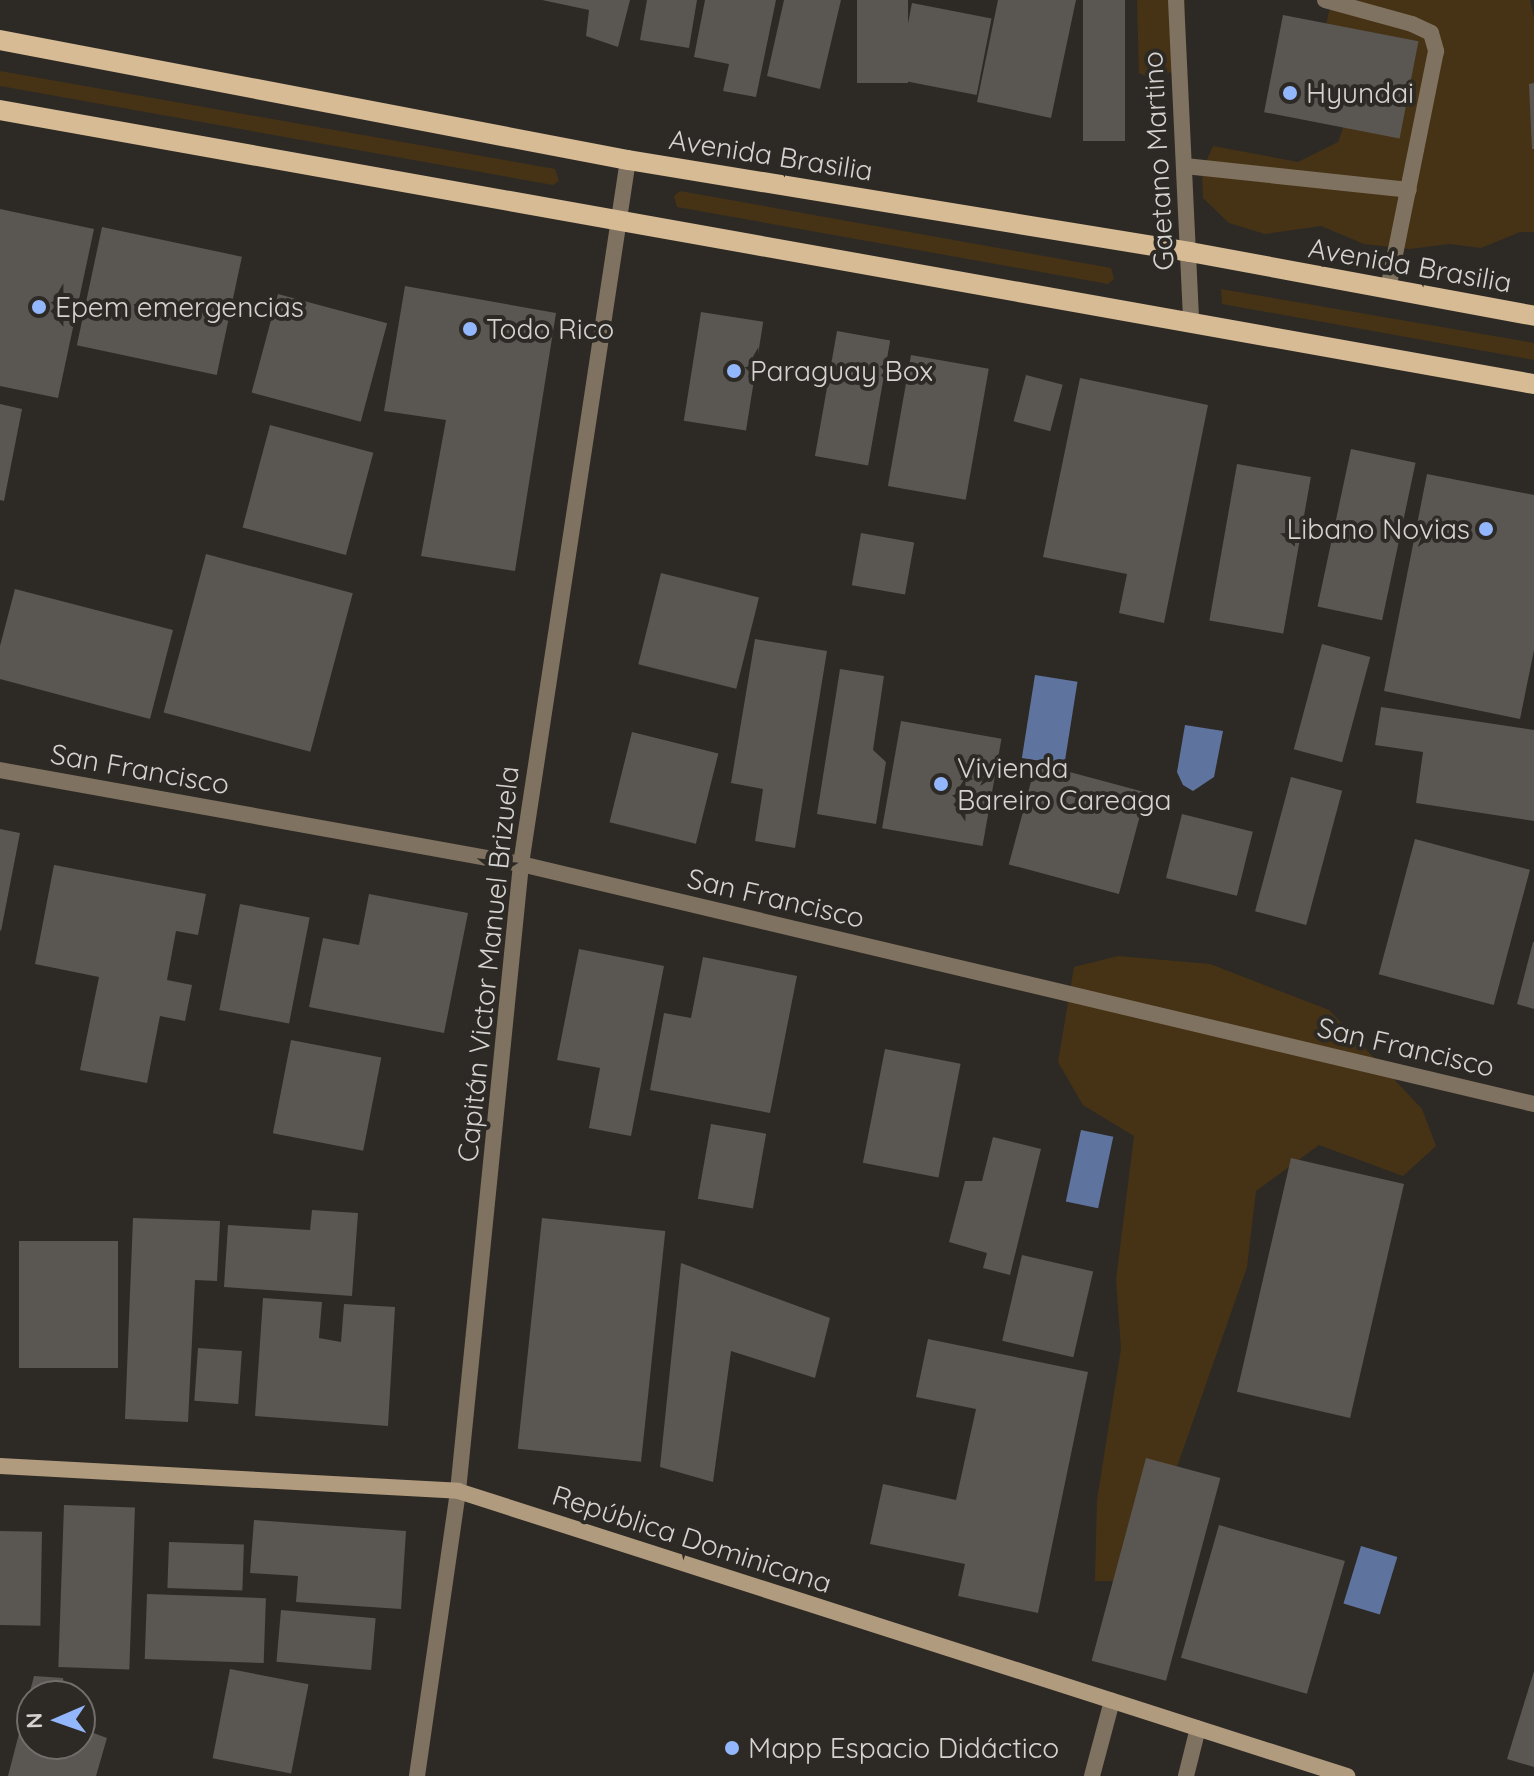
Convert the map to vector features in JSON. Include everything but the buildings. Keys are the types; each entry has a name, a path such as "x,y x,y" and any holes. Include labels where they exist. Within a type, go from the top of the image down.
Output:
{"main road":[{"name":"Avenida Brasilia","path":"0,40 628,160 1190,252 1534,316"},
{"path":"0,110 616,221 1191,319 1534,384"}],"street":[{"name":"Gaetano Martino","path":"1176,0 1191,319"},
{"path":"1325,0 1431,33 1435,68 1388,289"},
{"name":"Capitán Victor Manuel Brizuela","path":"417,1776 458,1491 521,864 616,221 628,160"},
{"path":"1185,166 1409,190"},
{"name":"San Francisco","path":"0,770 521,864 1534,1104"},
{"name":"República Dominicana","path":"0,1466 458,1491 1347,1776"},
{"path":"1092,1776 1112,1701"},
{"path":"1186,1776 1198,1728"}],"shaded area":[{"path":"1137,0 1185,0 1185,67 1151,79 1139,73"},
{"path":"1343,0 1530,0 1534,17 1534,232 1520,232 1481,248 1450,244 1409,249 1364,244 1321,226 1265,234 1229,223 1203,198 1202,171 1213,146 1298,162 1338,142 1343,128 1342,102 1324,35 1329,11"},
{"path":"0,71 555,169 559,181 553,185 0,86"},
{"path":"680,191 1111,268 1114,279 1108,284 677,207 674,196"},
{"path":"1221,289 1534,343 1534,360 1222,304"},
{"path":"1118,956 1210,964 1329,1010 1422,1109 1436,1146 1403,1176 1319,1145 1256,1191 1247,1267 1137,1581 1095,1581 1097,1500 1121,1349 1116,1280 1134,1136 1083,1105 1058,1062 1074,967"}],"water":[{"path":"1035,675 1077,682 1064,765 1022,758"},
{"path":"1185,725 1223,731 1214,777 1193,791 1183,785 1177,772"},
{"path":"1081,1130 1113,1137 1098,1208 1066,1201"},
{"path":"1361,1546 1397,1557 1380,1614 1343,1603"}],"place":[{"name":"Hyundai","path":"1290,93"},
{"name":"Epem emergencias","path":"39,307"},
{"name":"Todo Rico","path":"470,329"},
{"name":"Paraguay Box","path":"734,371"},
{"name":"Libano Novias","path":"1486,529"},
{"name":"Vivienda Bareiro Careaga","path":"941,784"},
{"name":"Mapp Espacio Didáctico","path":"732,1748"}]}
